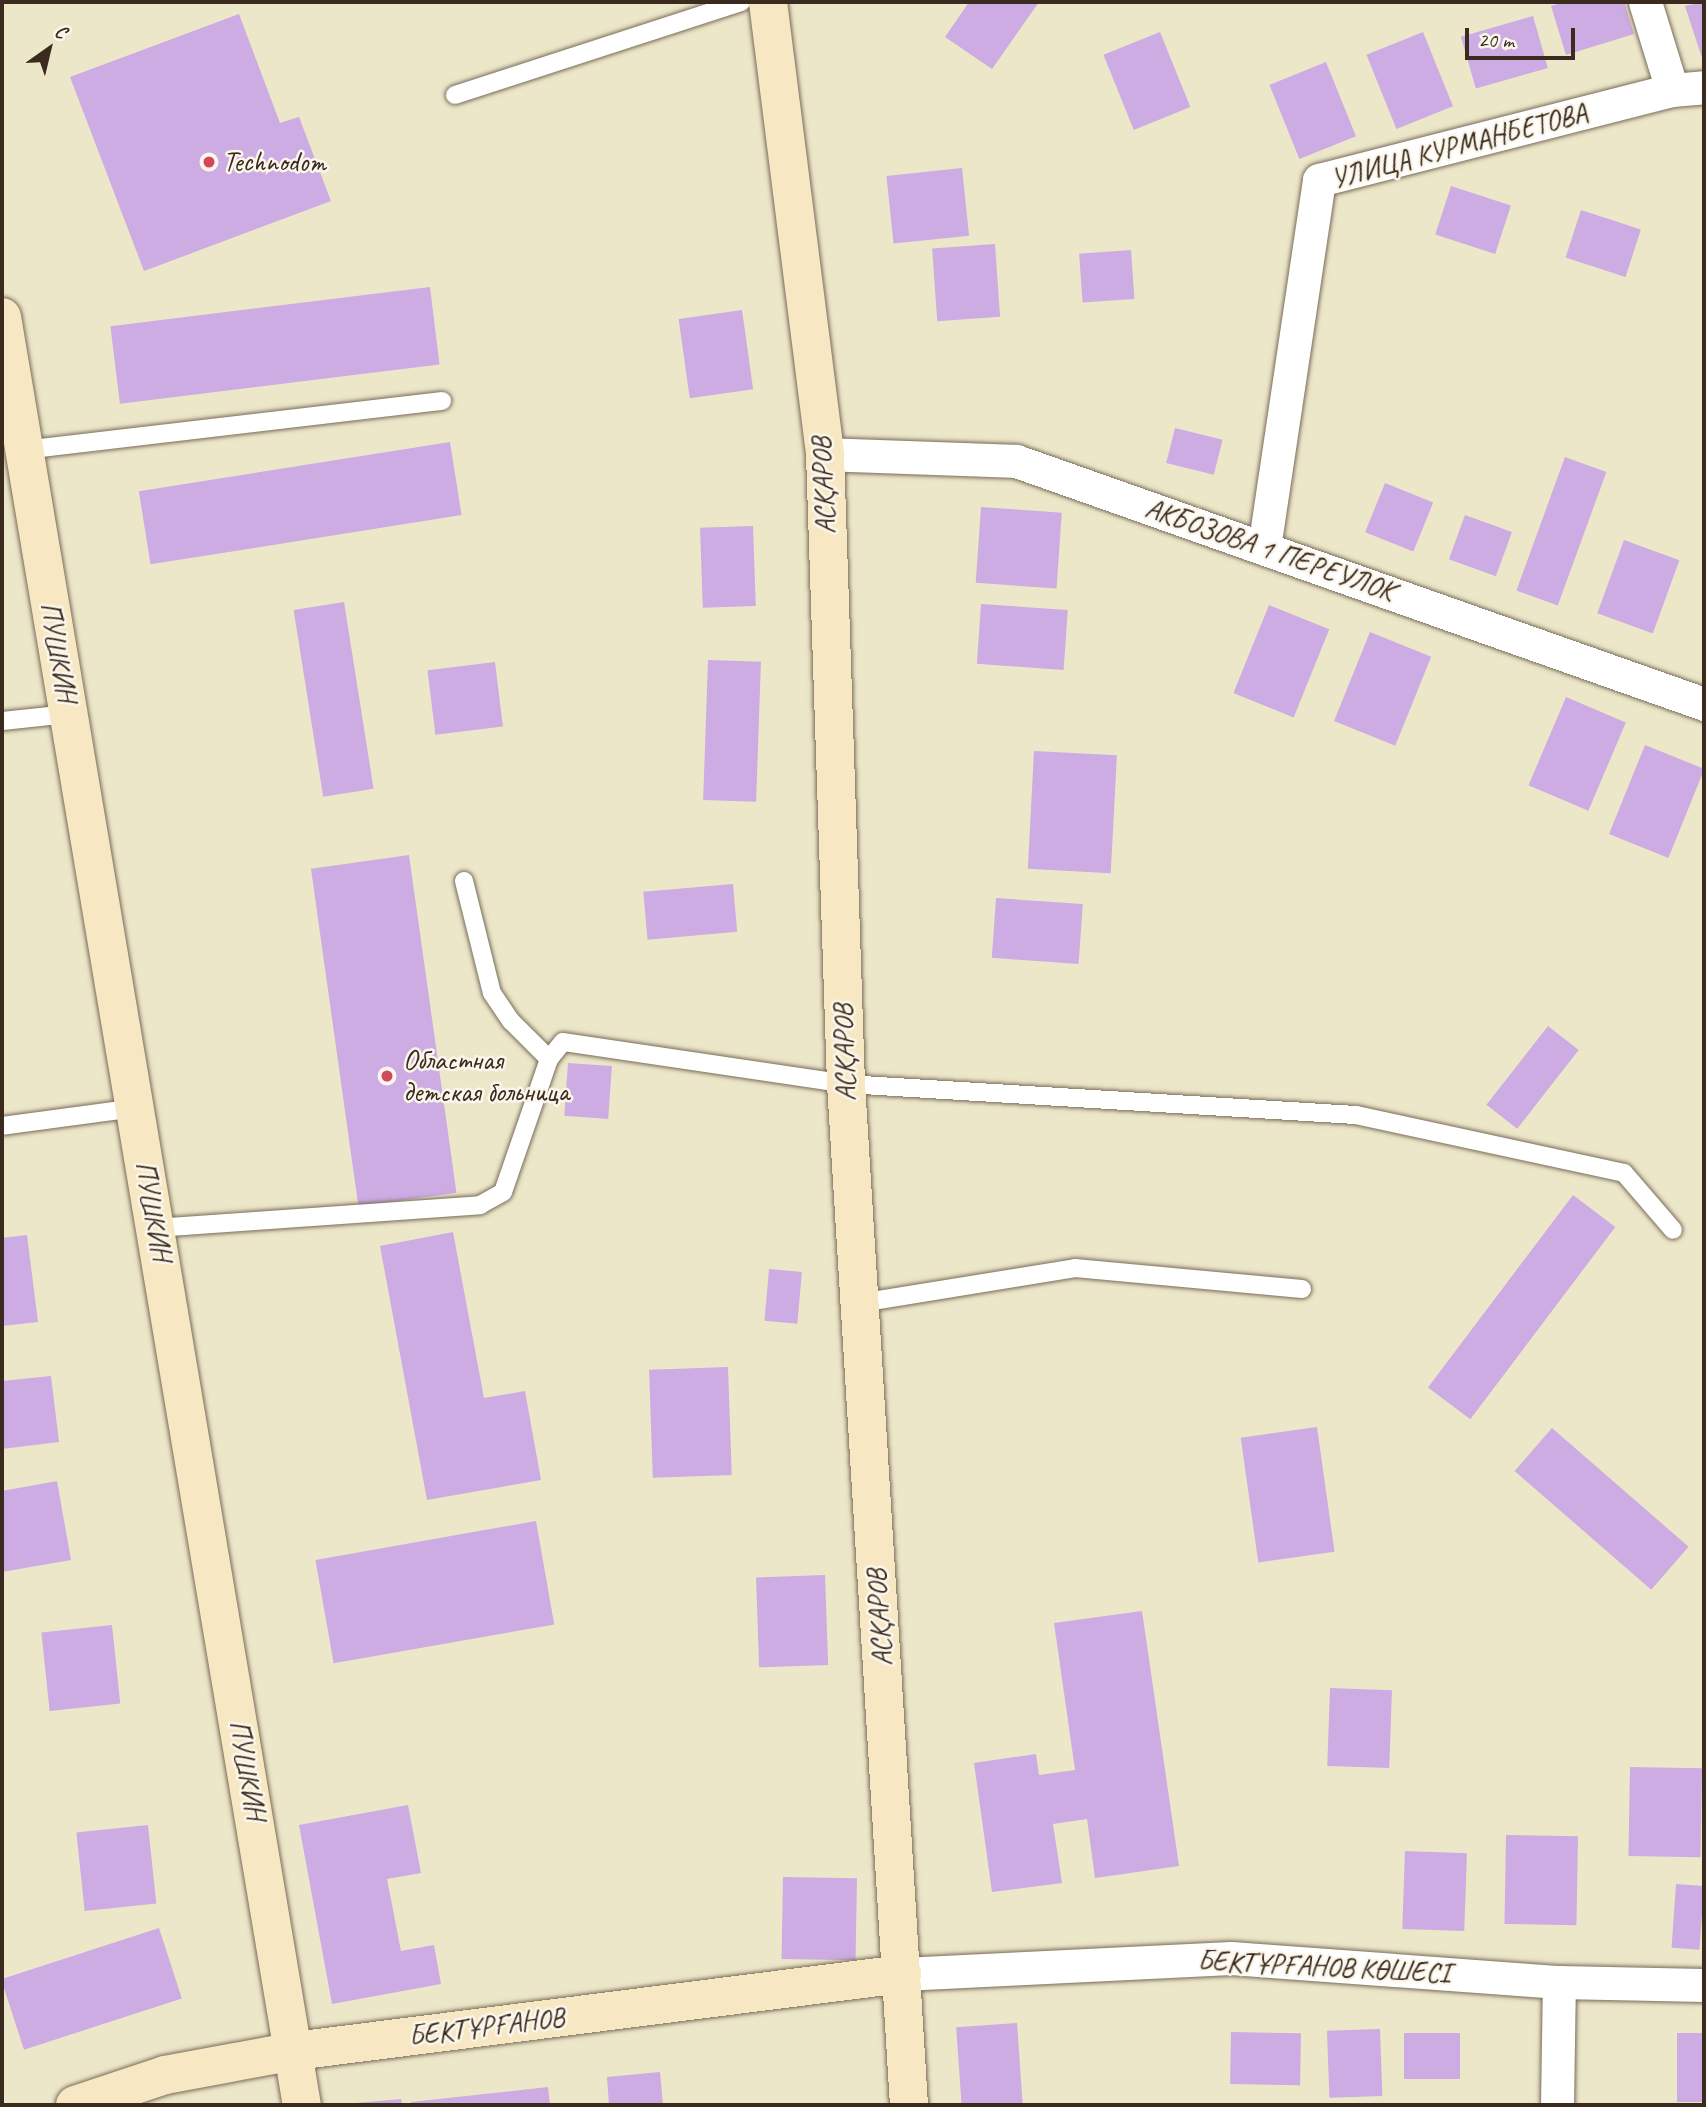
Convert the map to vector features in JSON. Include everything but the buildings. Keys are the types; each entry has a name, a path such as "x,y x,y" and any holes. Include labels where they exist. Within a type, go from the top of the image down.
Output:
{"street":[{"name":"АСҚАРОВ","path":"768,2 825,454 846,1084 909,2105"},
{"name":"УЛИЦА КУРМАНБЕТОВА","path":"1264,548 1319,180 1688,88 1645,2"},
{"name":"ПУШКИН","path":"2,317 302,2105"},
{"name":"АКБОЗОВА 1 ПЕРЕУЛОК","path":"825,454 1016,461 1704,704"},
{"name":"БЕКТҰРҒАНОВ КӨШЕСІ","path":"902,1974 1231,1958 1559,1982 1704,1985"},
{"name":"БЕКТҰРҒАНОВ","path":"75,2105 165,2075 295,2051 902,1974"},
{"path":"1557,2105 1559,1982"}],"lane":[{"path":"455,95 741,2"},
{"path":"24,450 442,401"},
{"path":"2,721 69,714"},
{"path":"464,881 492,993 512,1021 550,1059"},
{"path":"155,1228 480,1205 503,1192 550,1059 563,1042 846,1084 1356,1115 1624,1173 1674,1230"},
{"path":"2,1126 135,1108"},
{"path":"860,1303 1075,1268 1302,1289"}],"place":[{"name":"Technodom","path":"209,162"},
{"name":"Областная детская больница","path":"387,1076"}]}
